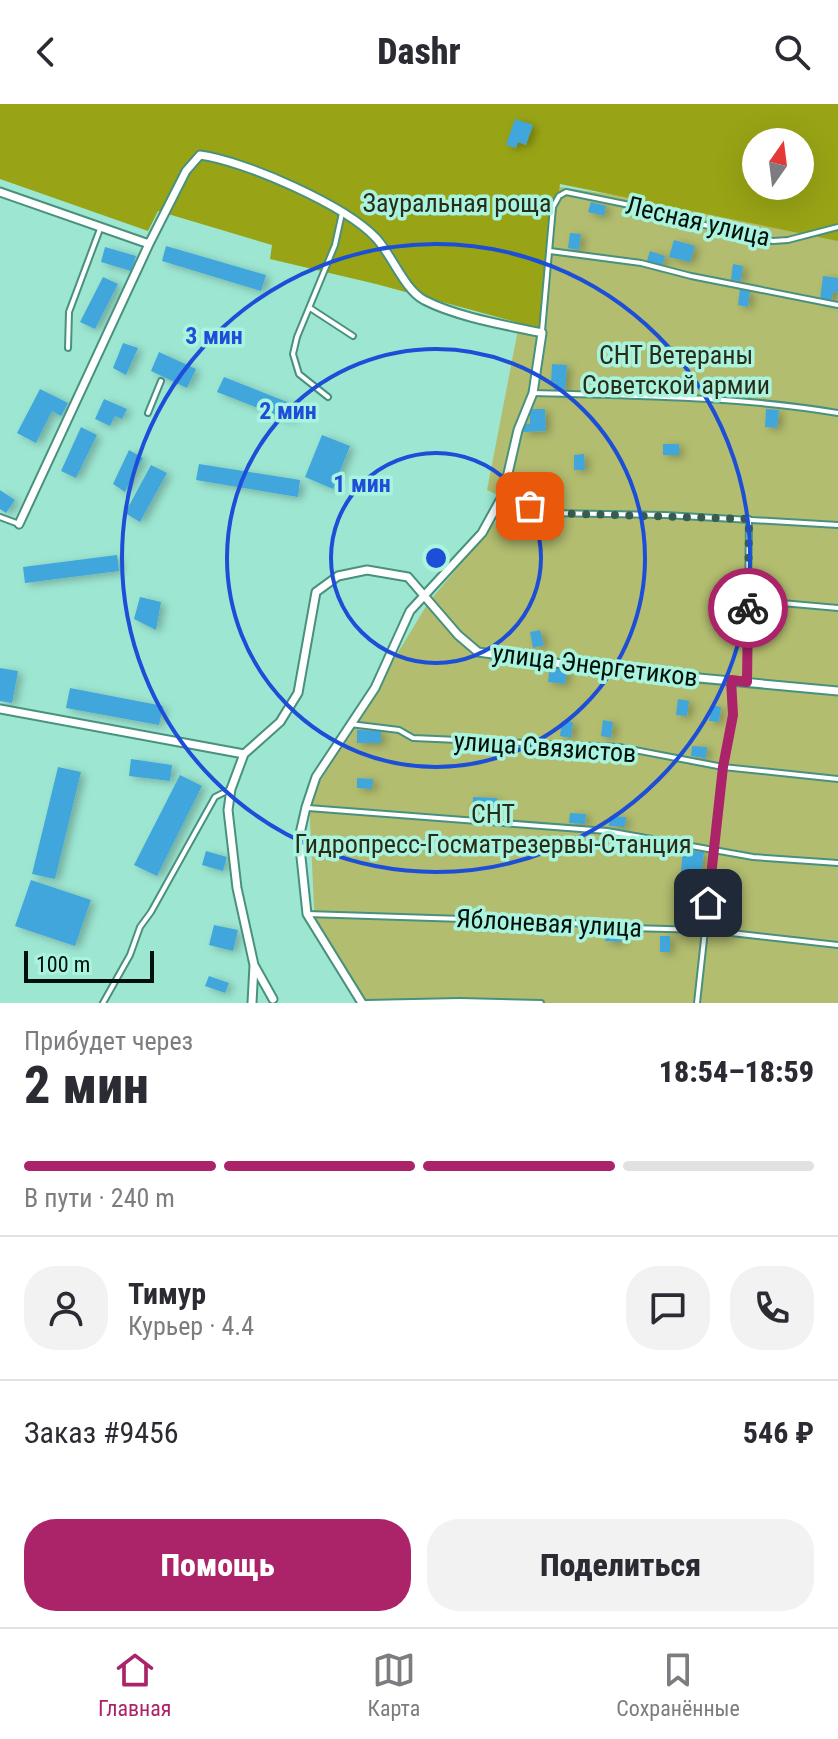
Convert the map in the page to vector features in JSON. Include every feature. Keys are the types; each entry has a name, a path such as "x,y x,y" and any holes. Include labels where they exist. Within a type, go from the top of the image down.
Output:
{"street":[{"path":"19,524 149,244 186,171 200,155 238,164 343,211 377,239 411,289 422,299 542,333 533,393 518,430 503,495 482,533 410,611 375,688 316,777 306,807 299,838 307,914 364,1003"},
{"path":"0,192 149,244"},
{"name":"улица Энергетиков","path":"244,754 280,722 298,693 316,592 338,576 367,570 408,577 458,635 478,652 591,668 838,691"},
{"path":"0,709 244,754 231,789 228,810 237,888 254,965 252,1003 275,1001 254,965"}],"lane":[{"name":"Лесная улица","path":"550,251 553,207 559,196 566,192 578,192 773,241 838,227"},
{"path":"328,397 299,374 293,354 335,245 343,211"},
{"path":"68,348 69,312 100,226"},
{"path":"542,333 550,251 641,263 838,305"},
{"path":"310,308 353,336"},
{"path":"148,413 161,381"},
{"path":"533,393 786,404 838,413"},
{"path":"503,495 546,513 838,525"},
{"path":"0,517 19,524"},
{"path":"747,682 749,519"},
{"path":"748,600 838,608"},
{"path":"697,1003 723,767 733,715 731,680"},
{"name":"улица Связистов","path":"350,724 399,730 413,738 619,747 723,767 838,779"},
{"path":"103,1003 130,955 140,927 215,797 231,789"},
{"path":"306,807 607,831 753,857 838,863"},
{"name":"Яблоневая улица","path":"307,914 705,930 838,945"},
{"path":"364,1003 541,1003"}],"green space":[{"name":"Зауральная роща","path":"0,104 838,104 838,241 560,184 541,329 270,259 272,245 158,211 148,231 0,179"},
{"path":"546,185 838,228 838,1003 367,1003 315,928 309,799 428,603 512,502 487,490"}],"building":[{"path":"515,119 533,125 526,145 518,142 516,148 506,145"},
{"path":"591,202 606,206 604,216 588,212"},
{"path":"570,233 581,234 579,250 568,248"},
{"path":"674,240 695,246 690,262 669,257"},
{"path":"166,246 266,275 261,291 162,261"},
{"path":"105,247 136,256 131,271 101,262"},
{"path":"650,251 665,256 662,266 647,261"},
{"path":"733,264 743,266 741,281 731,280"},
{"path":"823,276 838,278 838,293 833,292 832,302 820,300"},
{"path":"103,277 118,284 95,329 80,322"},
{"path":"740,289 750,291 748,307 738,305"},
{"path":"123,343 138,348 126,375 113,368"},
{"path":"159,352 196,369 187,388 151,371"},
{"path":"552,364 567,365 565,392 555,391 555,382 551,382"},
{"path":"224,377 297,406 291,421 217,392"},
{"path":"40,389 68,403 61,416 52,411 36,443 17,433"},
{"path":"104,399 127,409 122,419 115,416 110,426 95,419"},
{"path":"530,409 545,409 546,431 523,432 523,424 530,424"},
{"path":"766,409 779,410 777,428 765,427"},
{"path":"81,427 97,435 76,478 61,471"},
{"path":"322,435 350,446 333,489 305,477"},
{"path":"663,444 679,444 679,455 663,455"},
{"path":"129,450 143,458 125,492 113,484"},
{"path":"584,454 585,470 574,470 574,455"},
{"path":"199,464 300,480 298,497 196,480"},
{"path":"151,465 167,473 140,522 125,513"},
{"path":"0,490 15,500 6,513 0,509"},
{"path":"117,555 119,571 25,583 23,567"},
{"path":"140,597 161,602 156,630 134,619"},
{"path":"540,630 544,645 533,648 530,632"},
{"path":"550,666 567,668 565,684 548,682"},
{"path":"0,668 18,671 12,703 0,701"},
{"path":"70,688 163,706 159,725 66,708"},
{"path":"678,699 689,701 687,716 676,715"},
{"path":"711,705 721,707 719,722 709,721"},
{"path":"603,720 613,722 611,738 601,736"},
{"path":"562,721 573,722 571,738 560,736"},
{"path":"357,730 381,731 381,743 357,743"},
{"path":"692,746 707,747 706,758 691,756"},
{"path":"131,759 172,765 170,781 129,776"},
{"path":"58,767 81,772 55,879 32,874"},
{"path":"180,775 202,786 157,876 134,865"},
{"path":"357,778 373,779 372,789 357,788"},
{"path":"473,797 497,798 497,810 473,810"},
{"path":"570,813 586,814 585,824 569,823"},
{"path":"610,816 626,817 625,827 609,826"},
{"path":"683,850 704,852 701,878 693,877 692,883 680,882"},
{"path":"206,851 227,857 223,871 202,865"},
{"path":"31,880 91,900 75,946 15,926"},
{"path":"214,925 238,930 233,951 209,945"},
{"path":"606,931 622,932 621,942 605,941"},
{"path":"660,936 670,936 670,952 660,952"},
{"path":"209,976 229,983 225,993 205,986"}],"way so far":[{"path":"530,506 546,513 749,519 748,608"}],"route":[{"path":"708,903 723,767 733,715 731,680 747,682 748,608"}],"park label":[{"name":"СНТ Ветераны Советской армии","path":"676,370"},
{"name":"СНТ Гидропресс-Госматрезервы-Станция","path":"493,829"}]}
